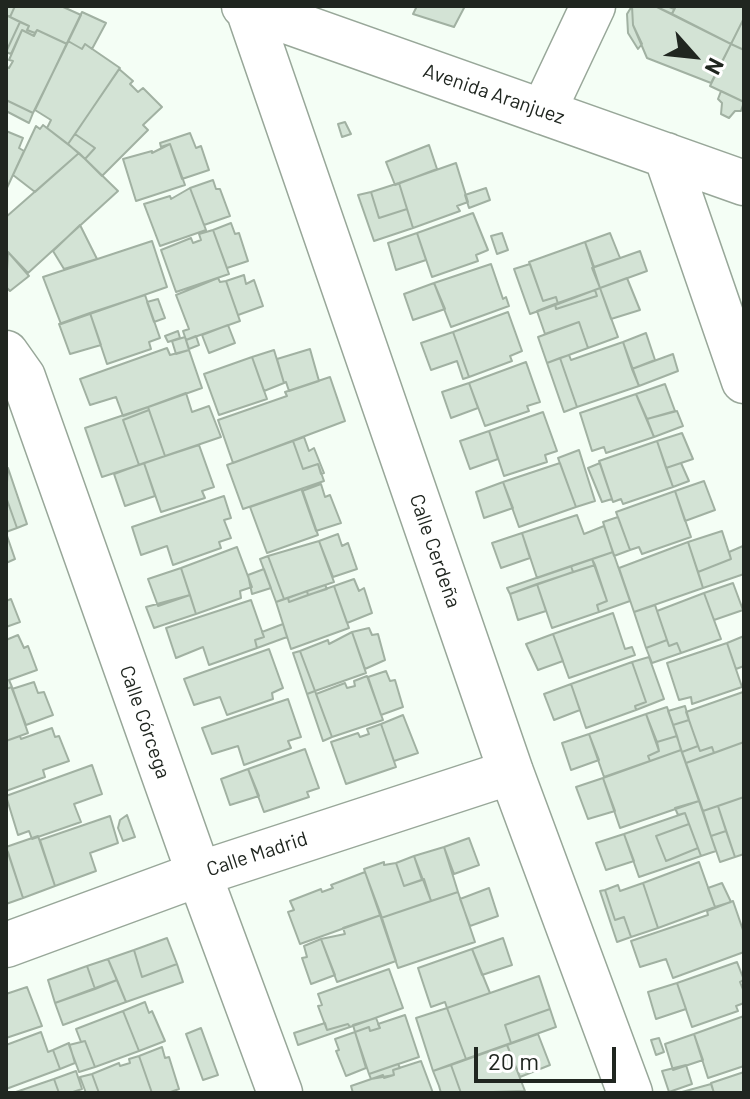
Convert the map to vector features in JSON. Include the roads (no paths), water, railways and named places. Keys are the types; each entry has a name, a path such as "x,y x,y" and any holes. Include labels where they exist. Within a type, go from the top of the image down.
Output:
{"street":[{"name":"Avenida Aranjuez","path":"246,6 744,183"},
{"name":"Calle Cerdeña","path":"246,6 511,772 630,1093"},
{"path":"543,112 593,6"},
{"path":"666,155 744,381"},
{"name":"Calle Córcega","path":"6,353 23,377 280,1093"},
{"name":"Calle Madrid","path":"6,945 199,874 511,772"}]}
